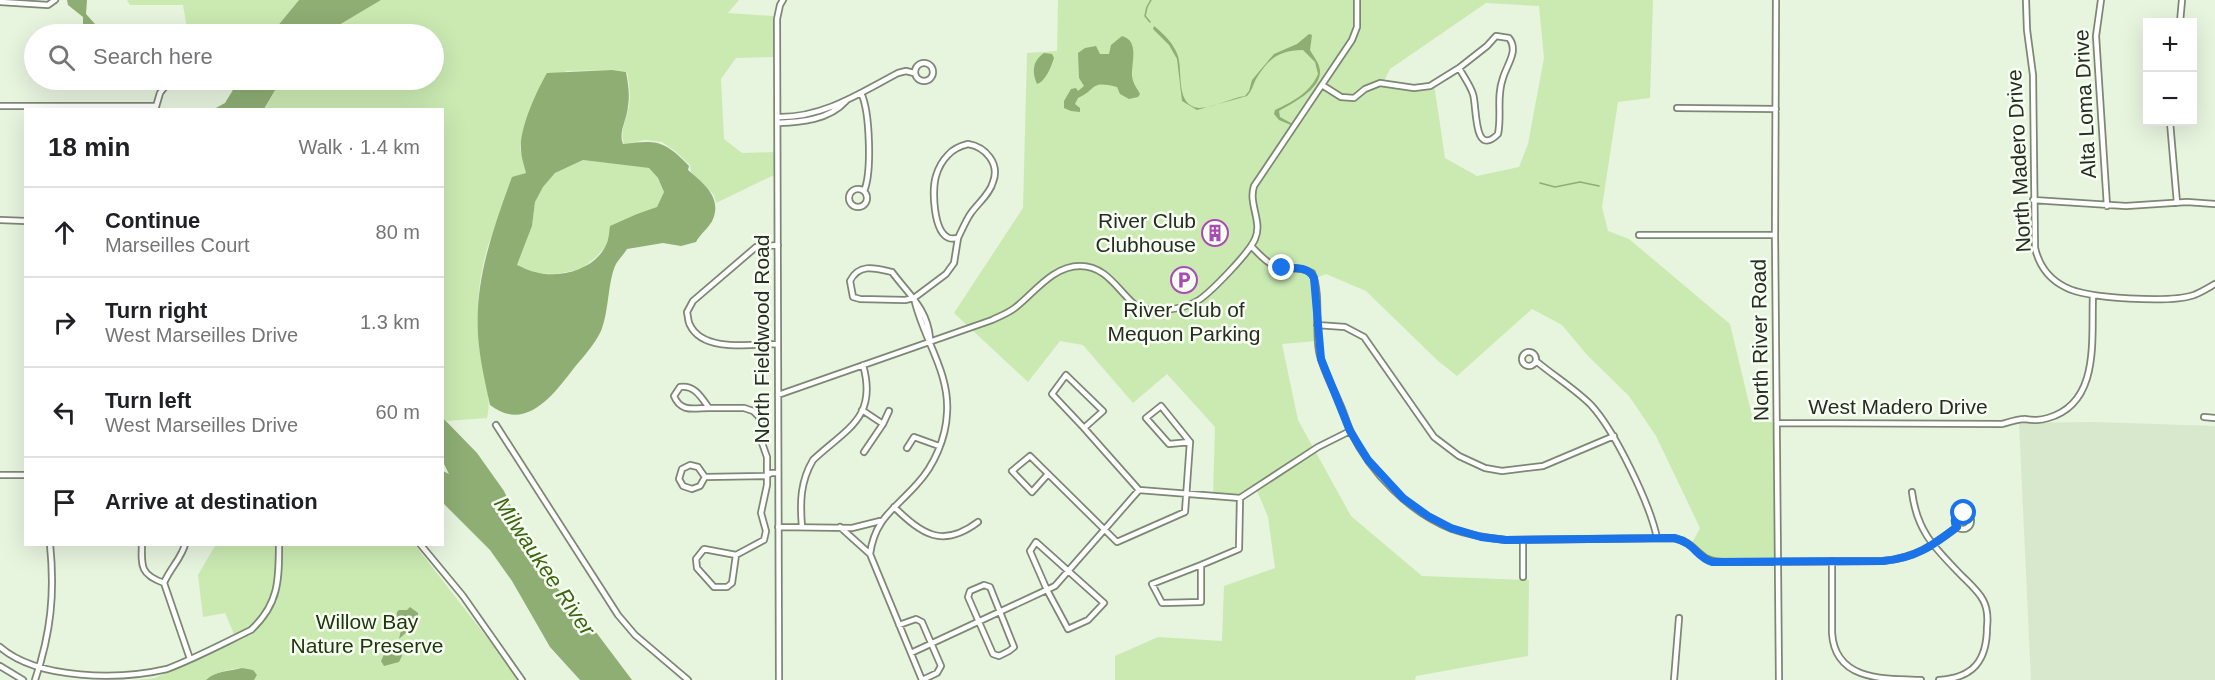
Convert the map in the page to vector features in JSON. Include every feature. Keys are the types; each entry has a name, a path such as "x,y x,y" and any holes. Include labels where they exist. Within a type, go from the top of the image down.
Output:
{"street":[{"path":"0,2 16,1 48,5 55,0"},
{"name":"North Fieldwood Road","path":"779,680 777,19 783,0"},
{"path":"778,395 997,318 1015,309 1057,272 1067,267 1092,267 1103,273 1134,304 1146,309 1168,309 1190,305 1202,297 1251,246 1257,231 1251,201 1254,186 1356,32 1357,0"},
{"name":"North River Road","path":"1776,0 1775,236 1779,680"},
{"name":"North Madero Drive","path":"2026,0 2033,75 2035,248 2037,258 2046,272 2073,291 2133,298 2182,298 2194,295 2215,284"},
{"name":"Alta Loma Drive","path":"2101,0 2096,36 2107,206"},
{"path":"2180,18 2182,0"},
{"path":"1322,85 1341,97 1354,98 1365,89 1380,83 1414,88 1430,86 1459,68 1496,36 1509,38 1514,44 1514,50 1502,79 1500,127 1494,139 1486,140 1477,131 1473,93 1459,68"},
{"path":"778,120 798,119 840,107 846,101 898,73 906,71 914,73 919,80 925,82 932,77 933,71 930,66 921,64 916,67 914,73"},
{"path":"0,106 155,108 162,90"},
{"path":"861,93 866,105 867,116 868,178 864,190 867,196 865,204 860,207 851,205 849,196 852,191 864,190"},
{"path":"1677,108 1776,109"},
{"path":"2169,126 2177,203"},
{"path":"870,554 871,542 880,521 918,484 930,467 939,446 947,412 946,391 941,370 919,319 914,298 892,272 861,269 855,272 850,281 853,297 905,300 914,298 946,274 954,263 958,238 971,213 993,183 995,171 988,154 982,148 968,144 953,150 946,157 936,176 933,188 933,200 943,234 949,238 958,238"},
{"path":"2034,200 2140,207 2177,203 2215,204"},
{"path":"0,220 24,221"},
{"path":"1639,235 1775,236"},
{"path":"778,245 761,245 756,248 693,301 687,312 689,325 695,333 707,341 720,345 778,344"},
{"path":"1251,246 1263,259 1274,266 1302,268 1312,273 1321,359 1350,431 1368,460 1385,481 1403,498 1428,516 1451,528 1481,537 1523,541 1674,538 1685,540 1702,557 1712,562 1904,559 1932,545 1957,527"},
{"name":"West Madero Drive","path":"1777,423 2002,424 2055,416 2072,405 2087,383 2090,366 2093,295"},
{"path":"1317,325 1345,327 1364,337 1434,437 1458,456 1485,468 1502,471 1543,466 1614,436"},
{"path":"1536,361 1581,396 1600,416 1614,436 1654,523 1657,538"},
{"path":"802,527 801,492 808,469 813,460 858,420 862,410 867,389 863,365"},
{"path":"1084,428 1103,411 1066,375 1052,394 1139,490 1240,498 1318,447 1350,431"},
{"path":"709,408 690,387 680,387 674,396 677,405 682,408 709,408 744,408 753,411 759,417 763,428 762,443 767,457 766,492 761,513 766,531 764,540 736,555 704,549 696,559 697,568 714,587 727,587 732,583 736,555"},
{"path":"1048,474 1032,492 1012,471 1030,456 1117,542 1185,512 1190,442 1161,406 1146,418 1169,444 1190,442"},
{"path":"862,410 883,424"},
{"path":"864,452 889,411"},
{"path":"2204,417 2215,418"},
{"path":"496,425 618,615 635,635 688,680"},
{"path":"907,448 914,437 939,446"},
{"path":"690,465 698,467 705,477 700,486 692,489 683,486 679,478 682,470 690,465"},
{"path":"705,477 766,476 778,473"},
{"path":"0,475 24,476"},
{"path":"766,476 771,480 778,480"},
{"path":"911,653 1047,590 1061,581 1139,490"},
{"path":"1912,492 1919,523 1932,545 1979,593 1987,613 1985,650 1976,666 1956,678 1939,680"},
{"path":"1200,565 1200,602 1162,603 1152,584 1239,549 1240,498"},
{"path":"894,507 916,528 938,536 950,536 968,530 978,522"},
{"path":"778,527 852,528 880,521"},
{"path":"840,527 870,554 899,625 922,680 941,669 919,619 899,625"},
{"path":"1523,541 1523,577"},
{"path":"1036,542 1104,603 1088,620 1068,629 1047,590 1030,551 1036,542"},
{"path":"35,680 52,609 53,571 49,546"},
{"path":"142,546 144,571 164,583"},
{"path":"185,546 164,583 190,659"},
{"path":"0,647 15,658 39,670 64,676 122,678 166,669 251,630 261,621 279,585 279,546"},
{"path":"422,546 463,596 522,680"},
{"path":"1832,561 1832,633 1838,658 1851,672 1864,678 1921,680"},
{"path":"987,585 1014,647 999,656 993,654 979,622 968,597 969,591 987,585"},
{"path":"1674,680 1679,618"},
{"path":"0,666 23,680"}],"shaded area":[{"path":"67,0 87,0 86,14 95,24 83,24 83,17 68,5"},
{"path":"299,0 381,0 341,24 279,24"},
{"path":"1154,26 1168,40 1178,56 1181,87 1186,101 1191,106 1208,107 1197,110 1182,101 1177,59 1169,45 1153,29"},
{"path":"1309,34 1312,35 1310,50 1319,66 1319,79 1304,96 1279,111 1280,117 1291,125 1279,120 1274,114 1275,110 1305,92 1318,74 1315,62 1303,50 1287,52 1275,57 1260,72 1247,96 1218,104 1245,96 1252,80 1274,54 1297,44"},
{"path":"1122,36 1128,39 1133,47 1132,76 1140,94 1138,97 1129,99 1120,94 1117,87 1102,84 1094,86 1078,98 1075,104 1080,108 1080,112 1064,108 1064,101 1071,89 1076,88 1078,91 1084,86 1079,78 1078,53 1085,48 1096,46 1100,54 1109,54 1111,45"},
{"path":"1044,53 1052,54 1054,58 1046,77 1037,84 1034,67"},
{"path":"612,70 626,72 629,97 622,130 623,144 652,142 673,151 689,166 688,170 710,191 715,211 712,222 696,242 681,246 663,243 627,249 613,270 606,315 596,341 548,399 538,407 516,415 503,413 490,405 479,346 478,302 485,260 512,177 526,173 521,152 523,131 534,99 547,73","holes":["583,160 649,168 658,178 664,192 657,207 610,226 607,243 594,261 575,270 555,274 544,274 517,265 532,226 535,202 543,187 555,173"]},
{"path":"233,90 275,90 265,108 216,108 225,103"},
{"name":"Milwaukee River","path":"444,419 477,453 504,491 543,576 574,603 632,680 580,680 550,647 512,581 490,550 444,504 444,472 449,474 444,464"},
{"path":"2095,422 2215,426 2215,680 2031,680 2019,423"},
{"path":"410,607 418,613 418,622 399,639 402,626 396,620 397,612"},
{"path":"401,648 402,656 399,662 384,666 381,661 386,650"},
{"path":"242,668 253,670 257,675 254,680 206,680 218,673"}],"green space":[{"path":"127,0 299,0 279,24 186,24 183,5 130,5"},
{"path":"381,0 739,0 728,13 773,16 774,57 736,58 721,79 724,139 742,153 774,152 774,175 716,203 714,195 691,172 690,165 662,142 645,140 624,144 623,130 630,97 627,72 566,71 527,118 520,147 526,173 502,213 487,250 481,277 478,333 489,400 487,418 446,421 444,418 444,108 265,108 275,90 444,90 444,24 341,24"},
{"path":"1058,0 1653,0 1650,98 1618,102 1602,207 1608,231 1629,239 1730,324 1753,420 1777,423 1779,562 1712,562 1691,545 1700,528 1656,436 1629,396 1588,356 1562,325 1532,309 1457,376 1437,360 1366,291 1326,274 1312,280 1316,341 1282,344 1298,420 1351,516 1422,576 1529,580 1528,656 1416,676 1415,680 1115,680 1115,656 1158,637 1222,641 1224,586 1275,568 1268,517 1256,488 1240,498 1213,496 1215,427 1167,374 1133,403 1083,345 1060,341 1028,382 954,313 1023,208 1027,53 1057,51","holes":["1486,3 1539,6 1544,58 1528,144 1519,167 1477,176 1445,158 1434,84 1414,88 1383,83 1390,69"]},
{"path":"583,160 649,168 658,178 664,192 657,208 637,214 595,258 581,269 557,274 535,273 517,265 532,226 535,202 543,187 555,173"},
{"name":"Willow Bay Nature Preserve","path":"215,546 416,546 520,680 254,680 257,675 239,669 218,673 206,680 134,680 155,678 237,641 225,613 203,617 198,575"}],"waterway":[{"path":"1150,22 1145,16 1151,0"},
{"path":"1540,183 1555,187 1580,182 1599,186"}],"place":[{"name":"River Club Clubhouse","path":"1215,233"},
{"name":"River Club of Mequon Parking","path":"1184,280"}],"route":[{"path":"1282,268 1302,268 1312,273 1321,359 1350,431 1368,460 1403,498 1428,516 1451,528 1481,537 1523,541 1674,538 1685,540 1702,557 1712,562 1883,561 1904,559 1919,553 1957,527 1954,520 1959,514 1964,513"}]}
